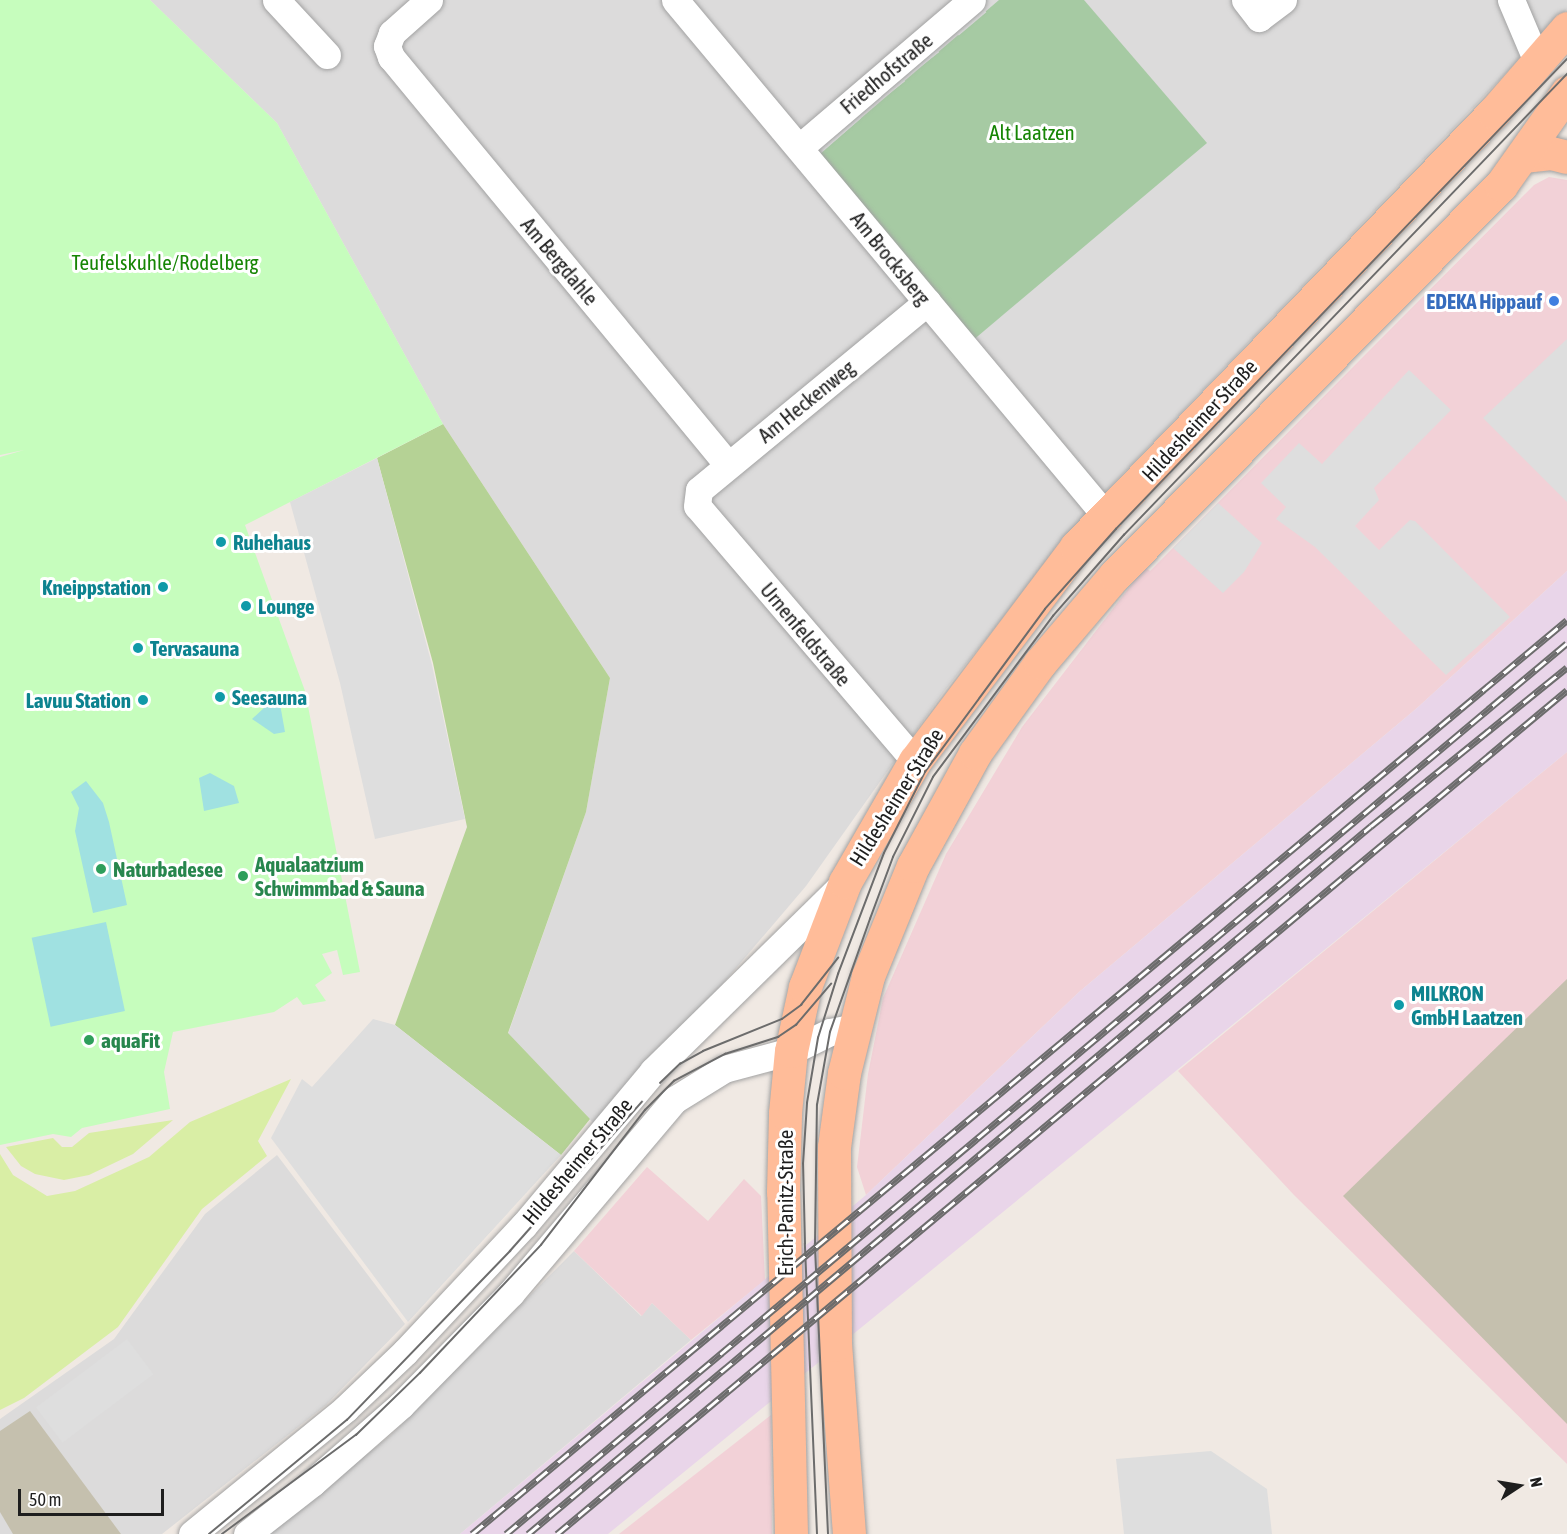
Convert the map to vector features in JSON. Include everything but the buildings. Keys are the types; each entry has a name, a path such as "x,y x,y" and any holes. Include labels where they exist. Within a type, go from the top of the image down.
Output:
{"main road":[{"name":"Hildesheimer Straße","path":"845,882 915,761 1028,609 1106,516 1494,112 1536,59 1567,28"},
{"path":"1536,59 1565,106"},
{"name":"Hildesheimer Straße","path":"855,1027 868,976 913,866 975,753 1040,663 1115,575 1501,185 1565,106"},
{"path":"1523,156 1551,153 1567,157"},
{"name":"Erich-Panitz-Straße","path":"791,1534 783,1192 791,1051 805,987 845,882"},
{"path":"849,1534 835,1345 831,1192 844,1072 855,1027"}],"street":[{"path":"276,0 327,54"},
{"name":"Am Bergdahle","path":"429,0 392,33 387,46 391,57 728,465"},
{"name":"Am Brocksberg","path":"675,0 1106,516"},
{"name":"Friedhofstraße","path":"800,147 972,0"},
{"path":"1252,9 1283,0"},
{"path":"1511,0 1536,59"},
{"name":"Am Heckenweg","path":"697,506 699,490 927,302"},
{"name":"Urnenfeldstraße","path":"697,506 915,761"},
{"name":"Hildesheimer Straße","path":"192,1534 345,1409 405,1352 524,1225 653,1071 845,882"},
{"name":"Hildesheimer Straße","path":"247,1534 312,1484 401,1405 488,1317 553,1248 674,1100 724,1069 791,1051 830,1032 855,1027"}],"shaded area":[{"path":"150,0 1567,0 1567,9 1095,503 945,690 806,886 599,1129 508,1034 586,812 610,678 443,424 277,123"},
{"path":"976,0 986,12 959,35 948,23"},
{"path":"928,38 939,52 912,74 900,60"},
{"path":"894,67 905,81 867,111 856,97"},
{"path":"849,105 861,119 812,161 800,148"},
{"path":"1549,177 1567,180 1567,571 1417,708 1079,992 866,1195 857,1167 868,1074 883,998 946,854 1022,727 1145,567 1150,571 1534,185"},
{"path":"1567,339 1567,502 1483,418"},
{"path":"1409,370 1451,410 1374,488 1379,500 1355,526 1379,550 1410,520 1415,521 1510,617 1446,675 1315,547 1276,519 1286,507 1261,483 1299,443 1322,464"},
{"path":"377,458 432,665 465,819 375,839 340,683 290,502"},
{"path":"1218,503 1262,543 1244,572 1223,593 1173,548"},
{"path":"1567,571 1567,752 608,1534 460,1534 866,1195 1079,992 1417,708"},
{"path":"1567,752 1567,1464 1294,1195 1178,1071"},
{"path":"1567,979 1567,1424 1343,1196"},
{"path":"373,1019 395,1025 561,1155 408,1322 271,1138 302,1079 312,1087"},
{"path":"277,1155 405,1324 326,1405 162,1534 0,1534 0,1419 114,1339 205,1214"},
{"path":"647,1167 708,1221 744,1179 761,1196 765,1280 691,1340 652,1303 642,1316 574,1251"},
{"path":"574,1251 641,1316 652,1303 691,1340 460,1534 267,1534 391,1435"},
{"path":"127,1339 153,1374 62,1443 36,1408"},
{"path":"30,1411 121,1534 13,1534 0,1512 0,1431"},
{"path":"771,1415 772,1534 619,1534"},
{"path":"1211,1451 1267,1489 1272,1534 1124,1534 1116,1459"}],"green space":[{"name":"Teufelskuhle/Rodelberg","path":"0,0 150,0 277,123 443,424 245,525 305,691 360,972 343,975 337,950 322,954 332,973 315,985 326,1001 303,1005 297,997 274,1012 173,1032 164,1072 170,1109 82,1128 71,1137 53,1134 0,1145 0,457 24,450 0,455"},
{"name":"Alt Laatzen","path":"999,0 1084,0 1207,143 965,347 811,161"},
{"path":"443,424 610,678 586,812 508,1033 590,1119 561,1155 395,1025 467,827 433,663 377,458"},
{"path":"291,1079 258,1141 267,1156 202,1209 118,1327 24,1398 0,1410 0,1154 13,1175 47,1196 75,1191 149,1157 190,1122"},
{"path":"173,1120 133,1154 89,1175 64,1180 35,1174 21,1166 6,1147 53,1138 62,1147 72,1147 89,1133"}],"water":[{"path":"280,704 285,732 274,734 252,719 265,707"},
{"path":"210,773 234,786 239,803 204,811 199,778"},
{"name":"Naturbadesee","path":"86,781 103,803 127,905 93,913 75,831 79,808 71,792"},
{"path":"106,922 125,1011 51,1027 32,938"}],"tram line":[{"path":"817,1534 803,1164 807,1103 818,1038 838,974 884,853 925,772 1045,609 1116,529 1567,59"},
{"path":"828,1534 815,1244 817,1105 830,1032 893,857 933,777 1053,616 1124,535 1567,74"},
{"path":"660,1083 680,1064 703,1051 782,1019 801,1005 838,958"},
{"path":"222,1534 356,1435 420,1373 541,1245 645,1110 674,1081 725,1054 778,1037 796,1025 831,984"},
{"path":"209,1534 347,1420 510,1251 642,1102"}],"railway":[{"path":"472,1534 1567,620"},
{"path":"506,1534 1567,643"},
{"path":"528,1534 1371,826 1567,667"},
{"path":"557,1534 1567,690"}],"place":[{"name":"EDEKA Hippauf","path":"1554,301"},
{"name":"Ruhehaus","path":"221,542"},
{"name":"Kneippstation","path":"163,587"},
{"name":"Lounge","path":"246,606"},
{"name":"Tervasauna","path":"138,648"},
{"name":"Seesauna","path":"220,697"},
{"name":"Lavuu Station","path":"143,700"},
{"name":"Naturbadesee","path":"101,869"},
{"name":"Aqualaatzium Schwimmbad & Sauna","path":"243,876"},
{"name":"MILKRON GmbH Laatzen","path":"1399,1005"},
{"name":"aquaFit","path":"89,1040"}]}
